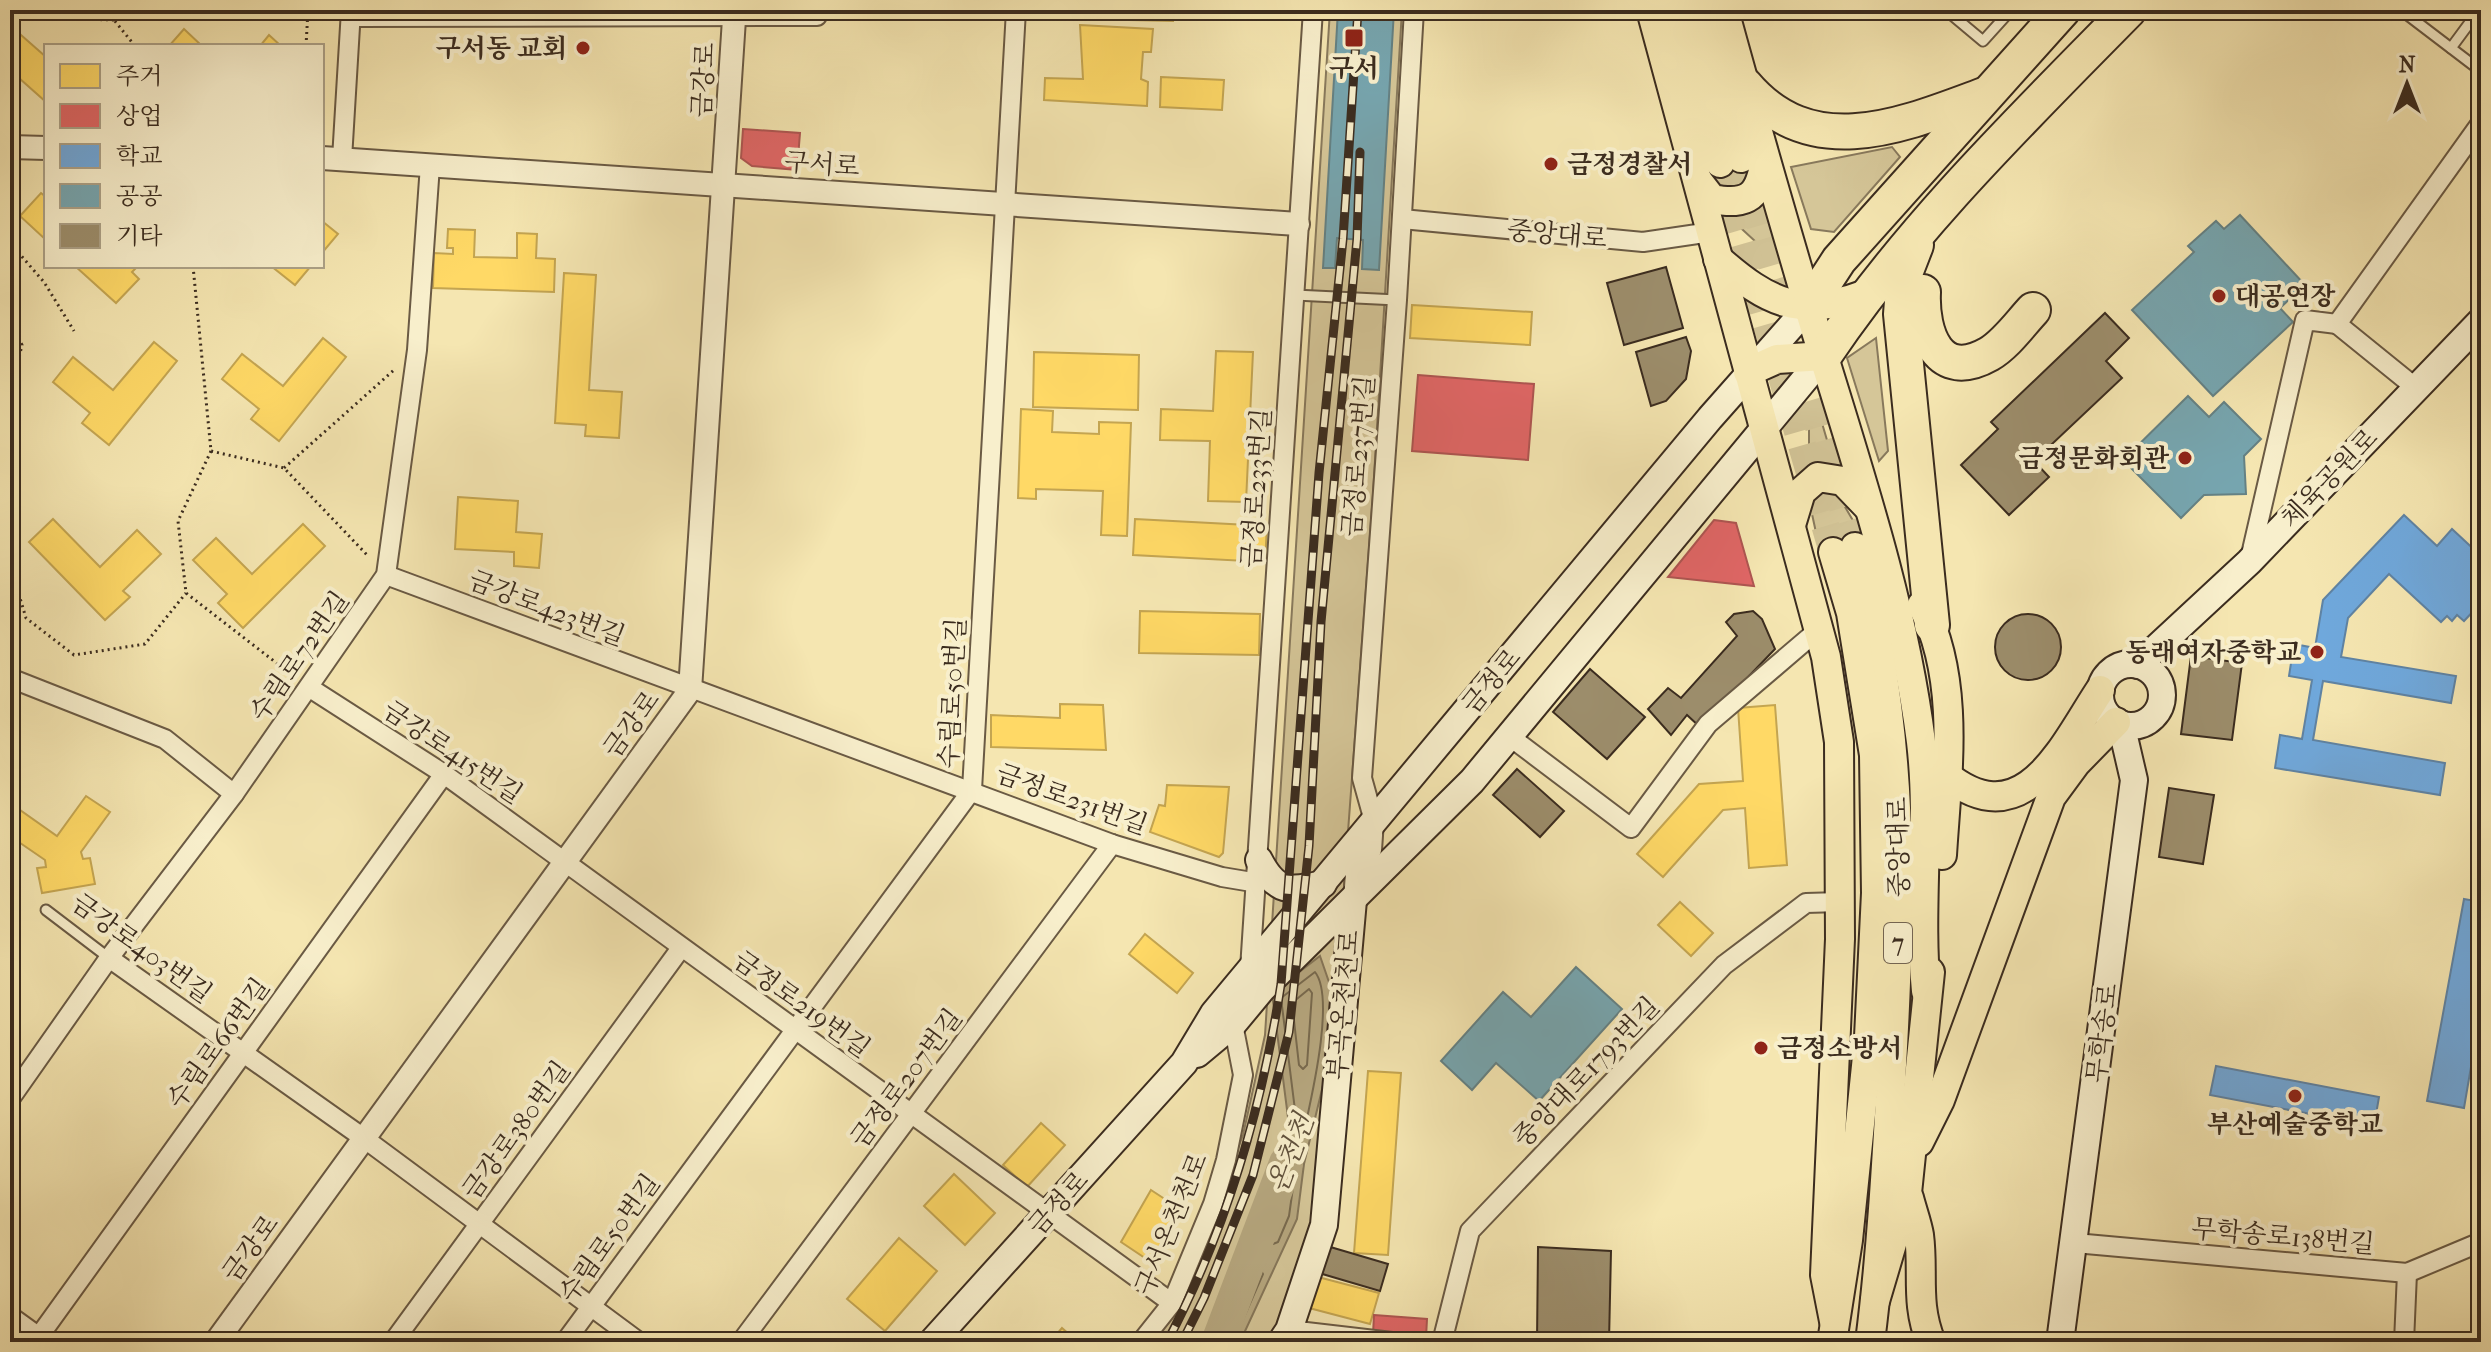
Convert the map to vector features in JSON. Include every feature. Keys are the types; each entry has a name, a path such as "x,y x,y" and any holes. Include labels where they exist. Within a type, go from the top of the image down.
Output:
{"highway":[{"path":"1809,306 1839,260 2063,10"},
{"path":"1824,356 1866,294 1939,206 2126,10"},
{"path":"2093,47 2139,10"},
{"path":"1745,85 1758,100 1785,118 1816,128 1851,132 1893,127 1988,94"},
{"path":"1939,206 1927,248 1923,298 1924,329 1933,348 1954,359 1980,358 1994,351 2033,310"},
{"path":"1932,625 1900,302 1914,248 1939,206"}],"main road":[{"path":"1651,10 1731,166 1809,306 1872,511 1892,584 1921,742 1926,833 1921,940 1926,991"},
{"path":"1679,10 1731,166"},
{"path":"1701,10 1731,166"},
{"path":"1724,10 1745,85 1714,245 1818,630 1839,742 1840,902 1825,1275 1833,1331"},
{"path":"1714,245 1771,299 1790,305 1829,305 1866,294"},
{"name":"금정로","path":"932,1342 1184,1063 1233,1024 1259,971 1323,884 1748,372 1809,306"},
{"name":"체육공원로","path":"2148,672 2174,631 2249,562 2481,321"},
{"path":"1748,372 1777,359 1824,356"},
{"name":"금정로","path":"1184,1063 1214,1013 1259,971 1350,904 1472,781 1824,356"},
{"path":"1791,525 1803,487 1813,479 1825,476 1850,485 1872,511 1932,625 1946,697 1947,776 1938,929 1926,991 1907,1193 1875,1301"},
{"name":"중앙대로","path":"1833,1331 1848,1240 1869,1037 1876,893 1874,755 1844,550 1871,606 1895,749 1900,887 1870,1342"},
{"path":"1947,776 1984,797 2006,797 2024,789 2043,773 2114,669 2148,672 2161,701 2150,718 2134,780"},
{"path":"2100,690 2103,709 2119,723 2138,725 2150,718"},
{"path":"1911,1157 1940,1100 2051,797 2076,763 2119,723"},
{"name":"무학송로","path":"2060,1342 2134,780 2119,723"},
{"path":"1258,871 1284,888 1323,884"},
{"name":"부곡온천천로","path":"1285,1336 1324,1225 1350,904"},
{"path":"1907,1193 1919,1236 1918,1276 1924,1326 1931,1342"}],"street":[{"path":"332,159 351,14 817,16 817,10"},
{"name":"수림로50번길","path":"565,1342 972,790 1016,10"},
{"name":"금정로233번길","path":"1259,971 1258,871 1302,296 1298,224 1313,10"},
{"name":"금정로237번길","path":"1350,904 1355,874 1372,850 1374,821 1362,778 1397,300 1414,10"},
{"name":"금강로","path":"216,1342 690,690 726,185 732,14"},
{"path":"2337,324 2481,123"},
{"path":"10,147 44,148"},
{"name":"구서로","path":"332,159 1298,224"},
{"name":"수림로72번길","path":"10,1099 109,958 234,794 386,575 417,350 430,165"},
{"name":"중앙대로","path":"1402,219 1643,242 1714,245"},
{"path":"2249,562 2305,320 2337,324 2416,388"},
{"name":"금강로423번길","path":"386,575 690,690"},
{"path":"1509,736 1631,828 1708,724 1818,630"},
{"path":"10,678 165,739 234,794"},
{"name":"금강로415번길","path":"310,688 444,774 566,863"},
{"name":"금정로231번길","path":"690,690 972,790 1112,844 1222,877 1258,871"},
{"name":"수림로66번길","path":"40,1340 444,774"},
{"name":"금정로207번길","path":"741,1342 1112,844"},
{"name":"금정로219번길","path":"566,863 1172,1303"},
{"name":"중앙대로1793번길","path":"1442,1342 1470,1231 1724,965 1806,903 1840,902"},
{"name":"금강로380번길","path":"393,1342 681,948"},
{"name":"금강로403번길","path":"109,958 365,1139"},
{"name":"구서온천천로","path":"1141,1342 1172,1303 1213,1204 1226,1160 1243,1075 1233,1024"},
{"path":"365,1139 639,1342"},
{"name":"무학송로138번길","path":"2075,1243 2407,1273 2481,1242"},
{"path":"2404,1342 2407,1273"},
{"path":"10,1316 40,1340"},
{"path":"1285,1336 1392,1342"}],"lane":[{"path":"1946,10 1983,41 2011,10"},
{"path":"2401,10 2481,71"},
{"path":"2451,48 2479,10"},
{"path":"1302,296 1397,300"},
{"name":"금강로403번길","path":"46,910 109,958"}],"path":[{"path":"10,17 114,20 164,10"},
{"path":"306,44 307,10 327,16"},
{"path":"114,20 133,44"},
{"path":"10,243 44,282 74,331"},
{"path":"193,268 211,451 178,521 186,593 237,636 310,688"},
{"path":"10,322 22,345 16,370 10,377"},
{"path":"284,468 417,350"},
{"path":"211,451 284,468 386,575"},
{"path":"10,502 18,516 10,549"},
{"path":"10,565 26,618 74,655 145,644 186,593"}],"shaded area":[{"path":"1330,10 1402,10 1373,494 1332,1048 1312,1232 1285,1321 1268,1342 1150,1342 1190,1274 1243,1135 1265,1035"},
{"path":"1892,147 1900,157 1834,232 1811,229 1791,167"},
{"path":"1765,208 1778,250 1769,254 1731,219"},
{"path":"1876,338 1888,451 1879,461 1847,358"},
{"path":"1817,406 1829,447 1809,450 1809,407"},
{"path":"1831,493 1841,500 1862,536 1850,536 1820,551 1812,514 1819,498"}],"water":[{"name":"온천천","path":"1320,956 1331,988 1325,1077 1304,1164 1297,1219 1240,1342 1209,1342 1261,1242 1289,1125 1272,993"}],"building: 주거":[{"path":"1040,10 1173,10 1173,21 1040,18"},
{"path":"1080,25 1153,29 1151,52 1143,52 1141,79 1148,82 1147,106 1044,100 1045,78 1083,79"},
{"path":"184,29 200,44 171,44"},
{"path":"21,35 44,55 44,100 10,70 10,47"},
{"path":"269,35 279,44 262,44"},
{"path":"1161,77 1224,80 1222,110 1160,107"},
{"path":"41,193 44,195 44,238 20,216"},
{"path":"324,223 338,234 324,251"},
{"path":"448,229 475,230 474,257 517,258 517,233 537,234 536,258 555,259 554,292 433,288 434,253 453,254 453,248 447,248"},
{"path":"77,268 136,268 132,272 139,279 116,303"},
{"path":"274,268 309,268 295,285"},
{"path":"564,273 596,275 589,390 622,392 619,438 585,436 586,425 555,423"},
{"path":"1412,305 1532,312 1530,345 1410,338"},
{"path":"323,338 346,357 279,441 251,419 259,409 222,379 242,354 283,386"},
{"path":"154,342 177,361 109,445 82,423 90,413 53,382 73,357 113,390"},
{"path":"1216,351 1253,352 1246,502 1208,501 1210,441 1160,440 1161,409 1213,411"},
{"path":"1034,352 1139,355 1138,410 1033,407"},
{"path":"1021,409 1053,411 1052,432 1099,434 1099,422 1131,423 1127,536 1101,535 1103,491 1036,489 1036,499 1018,498"},
{"path":"458,497 518,501 516,532 542,534 539,568 514,566 514,552 455,549"},
{"path":"53,519 100,567 137,530 161,554 123,591 130,597 105,620 29,542"},
{"path":"1135,519 1267,526 1265,562 1133,555"},
{"path":"303,524 325,546 243,628 218,603 227,594 193,560 216,538 252,574"},
{"path":"1140,611 1260,614 1259,655 1139,653"},
{"path":"1060,704 1103,705 1106,750 991,747 991,715 1060,718"},
{"path":"1775,705 1787,865 1749,868 1745,808 1723,810 1663,877 1637,854 1699,784 1743,781 1738,708"},
{"path":"1167,785 1229,787 1223,853 1219,857 1150,832 1159,805 1165,806"},
{"path":"86,796 110,812 81,852 83,859 90,858 95,884 42,893 37,868 46,867 45,860 10,836 10,803 57,836"},
{"path":"1680,902 1713,933 1691,956 1658,925"},
{"path":"1145,934 1193,973 1177,993 1129,954"},
{"path":"1368,1071 1401,1073 1388,1255 1354,1253"},
{"path":"1041,1123 1065,1145 1027,1187 1003,1165"},
{"path":"954,1174 995,1213 965,1245 924,1206"},
{"path":"1151,1190 1180,1209 1151,1262 1121,1242"},
{"path":"899,1238 937,1271 885,1331 847,1299"},
{"path":"1318,1277 1379,1293 1370,1324 1309,1308"},
{"path":"1062,1328 1078,1342 1050,1342"}],"building: 상업":[{"path":"743,129 800,133 797,170 752,166 741,158"},
{"path":"1418,375 1534,384 1528,460 1412,451"},
{"path":"1714,520 1736,523 1754,586 1668,577"},
{"path":"1374,1315 1427,1319 1426,1338 1373,1334"}],"building: 학교":[{"name":"동래여자중학교","path":"2404,515 2437,546 2452,529 2481,556 2481,603 2464,621 2457,615 2452,621 2447,616 2441,622 2389,574 2348,618 2341,657 2456,676 2451,703 2323,681 2313,740 2445,763 2440,795 2275,768 2280,735 2302,739 2312,680 2289,676 2294,644 2315,648 2323,600"},
{"path":"2464,899 2481,902 2481,1056 2473,1055 2464,1108 2427,1101"},
{"name":"부산예술중학교","path":"2216,1066 2379,1097 2374,1126 2210,1095"}],"building: 공공":[{"path":"1338,10 1394,10 1379,270 1362,269 1363,240 1337,238 1335,268 1323,268"},
{"name":"대공연장","path":"2240,215 2305,285 2280,308 2293,322 2213,396 2132,310 2194,252 2188,246 2216,221 2224,229"},
{"name":"금정문화회관","path":"2188,396 2209,417 2224,402 2261,439 2244,456 2246,494 2204,495 2181,518 2123,460"},
{"path":"1576,967 1622,1009 1539,1101 1496,1063 1472,1090 1441,1061 1503,992 1531,1017"}],"building: 기타":[{"path":"1666,267 1683,328 1624,345 1607,283"},
{"path":"2105,313 2129,338 2106,361 2122,378 2034,461 2049,477 2009,515 1961,465 1998,429 1991,422"},
{"path":"1686,337 1691,351 1686,379 1666,401 1651,406 1636,352"},
{"path":"1753,611 1762,619 1775,649 1700,727 1687,715 1671,735 1648,709 1668,688 1681,698 1737,636 1726,622 1734,614"},
{"path":"2028,614 2041,617 2051,624 2058,634 2061,647 2058,660 2051,670 2041,677 2028,680 2015,677 2005,670 1998,660 1995,647 1998,634 2005,624 2015,617"},
{"path":"2191,656 2242,663 2232,740 2181,734"},
{"path":"1590,669 1645,717 1607,759 1553,712"},
{"path":"1517,769 1564,811 1540,837 1493,795"},
{"path":"2169,788 2214,795 2203,864 2159,857"},
{"path":"1327,1246 1388,1264 1380,1291 1319,1273"},
{"path":"1538,1247 1611,1251 1609,1342 1537,1342"}],"waterway":[{"name":"온천천","path":"1218,1342 1286,1163"}],"tunnel":[{"path":"1741,158 1788,320"},
{"path":"1720,163 1833,552"},
{"path":"1799,360 1855,547"}],"railway":[{"path":"1167,1342 1207,1257 1239,1168 1263,1077 1281,984 1319,473 1343,239 1358,10"},
{"path":"1182,1342 1204,1298 1253,1175 1289,1032 1309,846 1321,622 1357,239 1360,152"}],"place":[{"name":"구서","path":"1354,38"},
{"name":"구서동 교회","path":"583,48"},
{"name":"금정경찰서","path":"1551,164"},
{"name":"대공연장","path":"2219,296"},
{"name":"금정문화회관","path":"2185,458"},
{"name":"동래여자중학교","path":"2317,652"},
{"name":"금정소방서","path":"1761,1048"},
{"name":"부산예술중학교","path":"2295,1096"}]}
